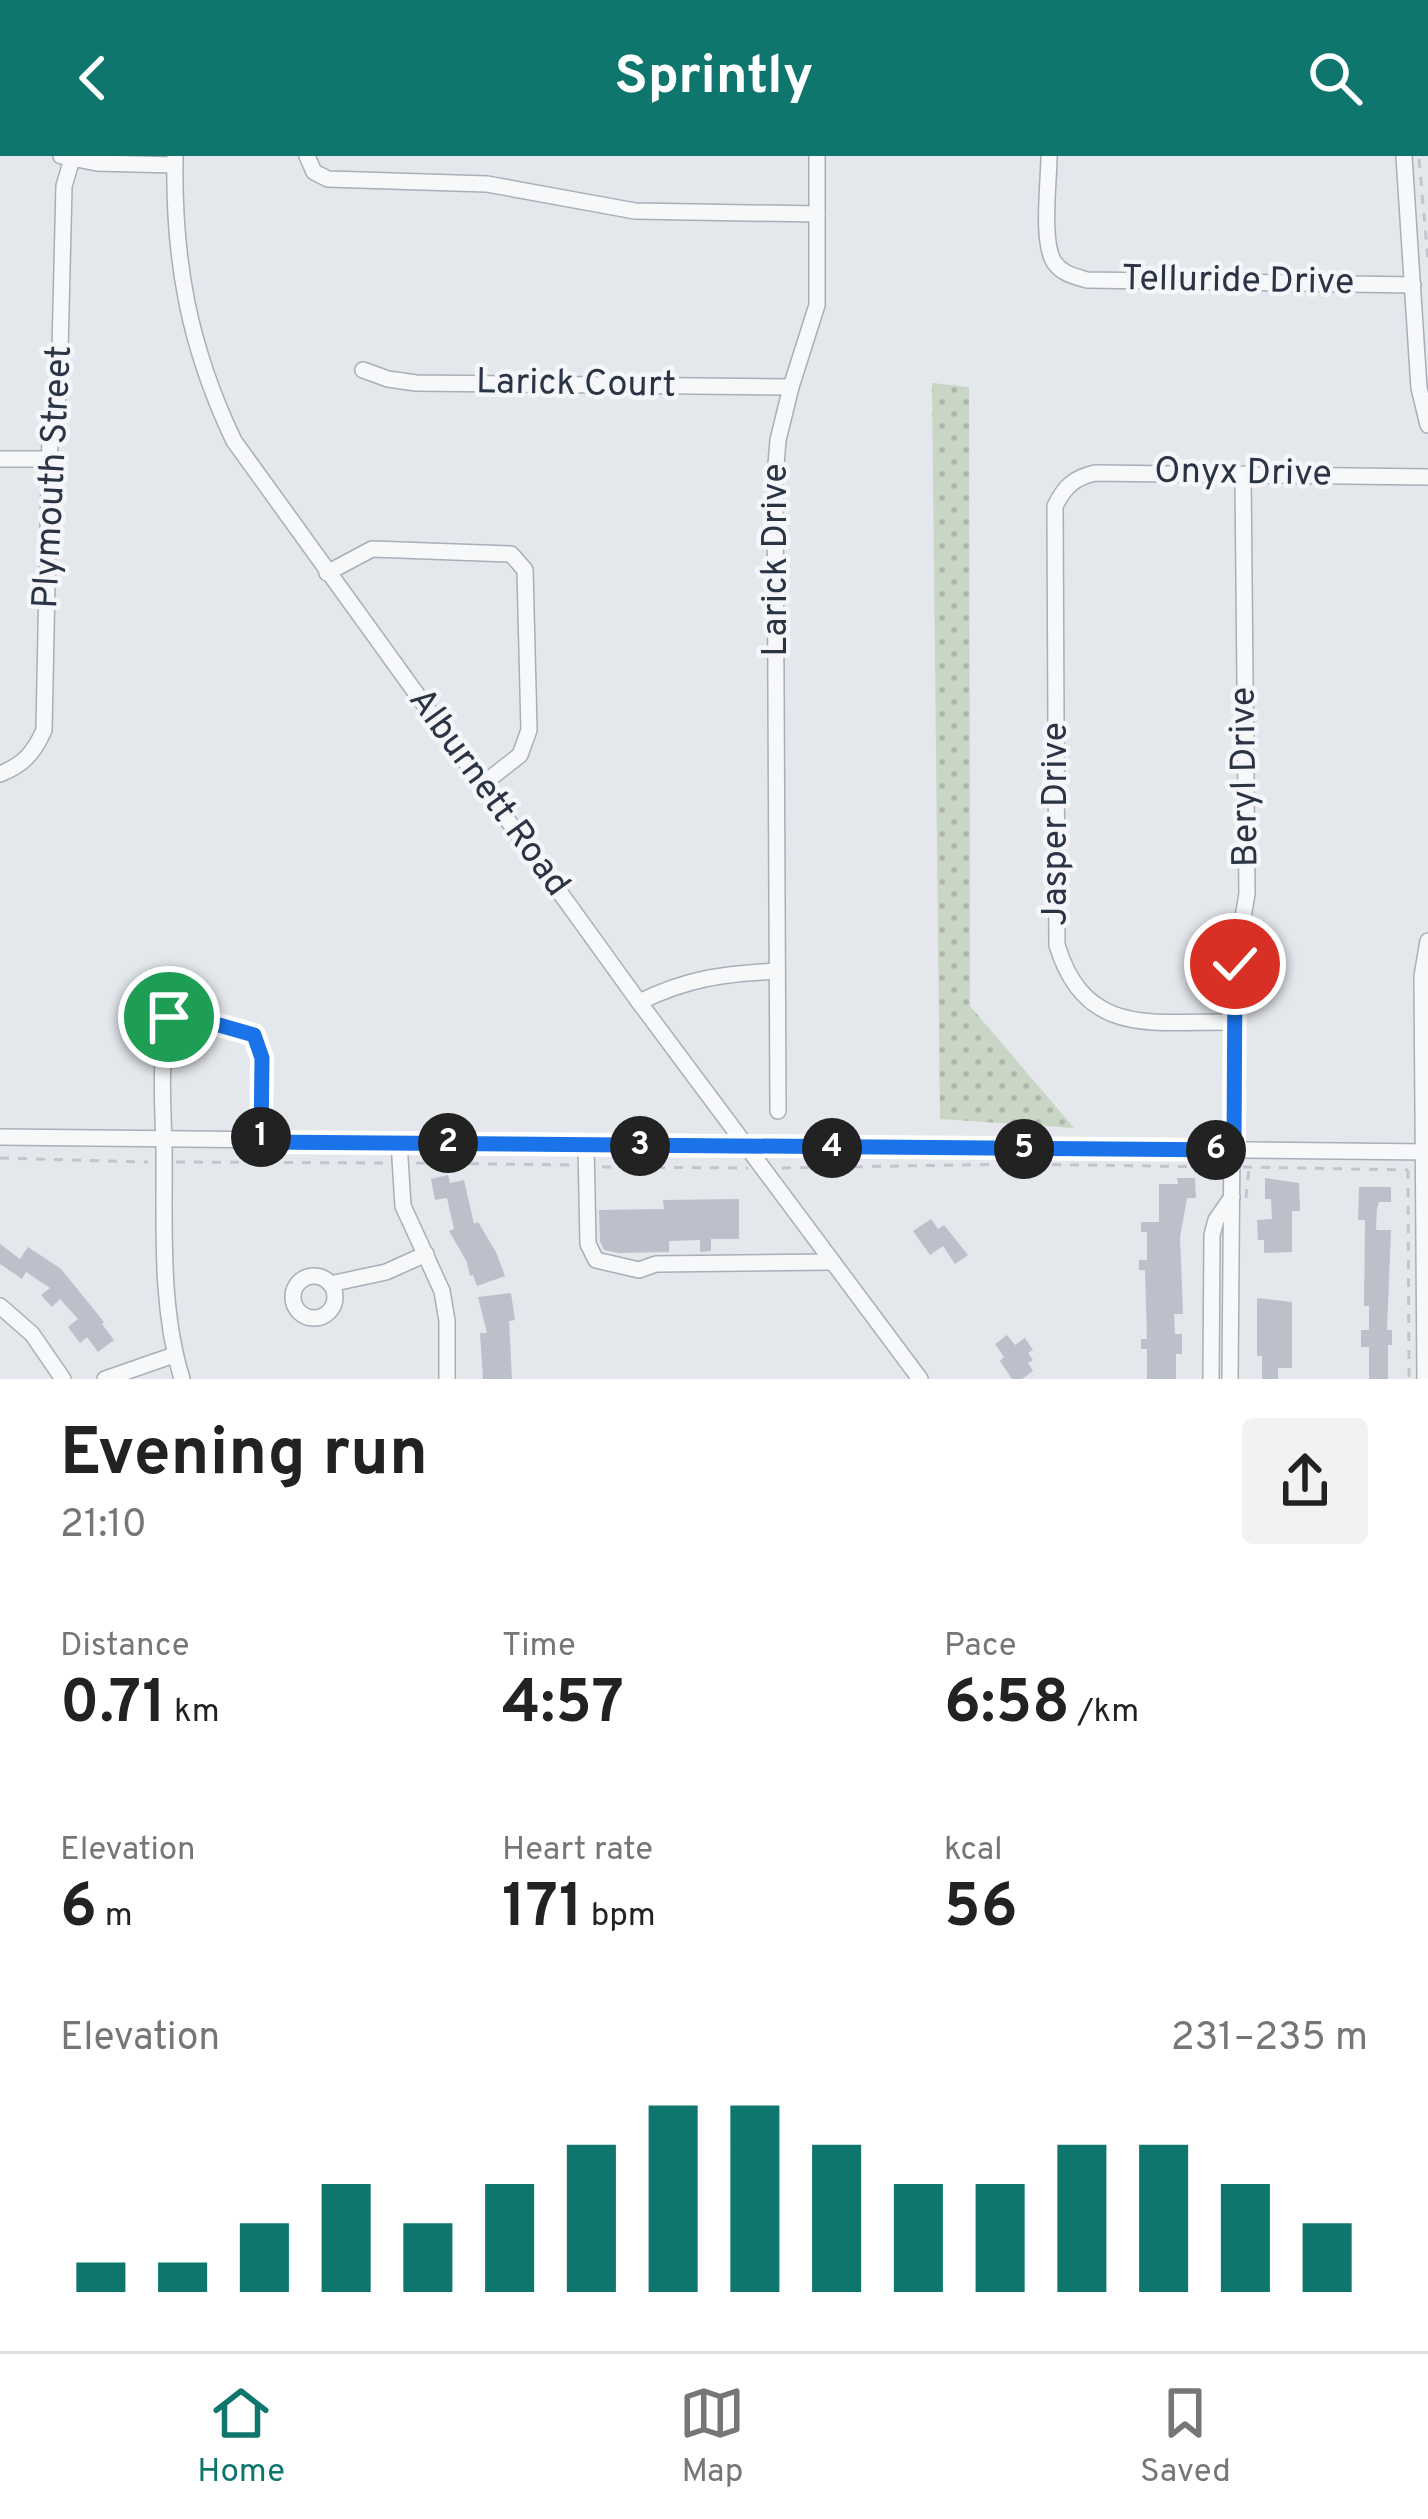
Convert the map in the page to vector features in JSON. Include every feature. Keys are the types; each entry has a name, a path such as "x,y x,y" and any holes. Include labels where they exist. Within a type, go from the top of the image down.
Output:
{"street":[{"path":"307,156 314,172 328,179 487,184 635,211 818,214"},
{"name":"Larick Drive","path":"778,1111 775,477 790,388 818,305 817,156"},
{"name":"Telluride Drive","path":"1049,156 1048,240 1052,259 1065,273 1087,280 1412,285"},
{"path":"1404,156 1419,388 1428,424"},
{"path":"67,158 175,161"},
{"name":"Plymouth Street","path":"0,774 20,765 36,749 44,730 50,459 59,391 67,158"},
{"name":"Alburnett Road","path":"175,161 182,284 200,364 234,440 639,1002 920,1379"},
{"name":"Larick Court","path":"363,370 388,380 416,383 790,388"},
{"path":"0,459 50,459"},
{"name":"Onyx Drive","path":"1063,490 1076,477 1096,473 1428,477"},
{"name":"Beryl Drive","path":"1230,1379 1235,964 1247,894 1243,474"},
{"name":"Jasper Drive","path":"1063,490 1055,506 1057,945 1079,993 1099,1010 1129,1021 1233,1022"},
{"path":"327,573 373,549 511,554 525,570 529,730 520,755 483,784"},
{"path":"1425,1379 1422,976 1428,941"},
{"path":"639,1002 711,974 777,971"},
{"path":"182,1379 174,1355 165,1275 167,1021 174,1015 254,1035 262,1058 261,1142"},
{"path":"0,1138 1426,1152"},
{"path":"399,1142 404,1206 442,1291 447,1379"},
{"path":"586,1145 587,1244 596,1260 639,1270 656,1264 832,1262"},
{"path":"1211,1379 1212,1235 1233,1194"},
{"path":"330,1284 386,1272 426,1254"},
{"path":"0,1306 32,1334 63,1379"},
{"path":"105,1379 174,1355"}],"path":[{"path":"1419,156 1428,259"},
{"path":"0,1158 149,1162"},
{"path":"177,1162 391,1163"},
{"path":"1407,1162 1411,1170 1409,1379"},
{"path":"797,1168 1225,1167"},
{"path":"1244,1167 1411,1170"}],"green space":[{"path":"932,383 969,387 970,1006 1074,1128 940,1119"}],"building":[{"path":"448,1175 450,1183 464,1180 474,1224 478,1222 496,1252 505,1276 477,1286 470,1276 449,1231 454,1229 447,1198 435,1200 431,1179"},
{"path":"1177,1178 1195,1178 1196,1198 1187,1198 1180,1237 1183,1314 1174,1314 1175,1334 1182,1334 1182,1354 1176,1354 1176,1379 1147,1379 1147,1349 1141,1349 1141,1339 1147,1339 1145,1270 1139,1270 1139,1260 1147,1260 1147,1232 1141,1232 1141,1222 1159,1222 1159,1184 1178,1184"},
{"path":"1265,1178 1299,1183 1300,1211 1292,1211 1292,1252 1264,1253 1264,1240 1258,1240 1257,1220 1272,1219"},
{"path":"1359,1187 1391,1187 1391,1202 1379,1202 1376,1230 1391,1230 1388,1379 1369,1379 1369,1347 1361,1347 1361,1330 1369,1330 1369,1306 1364,1306 1365,1220 1358,1220"},
{"path":"739,1199 739,1239 711,1239 711,1251 700,1252 700,1240 669,1241 669,1252 618,1253 604,1250 600,1241 599,1210 664,1209 663,1200"},
{"path":"931,1219 938,1229 944,1225 968,1255 955,1264 943,1246 930,1255 913,1231"},
{"path":"0,1244 20,1259 28,1247 61,1269 114,1340 98,1352 87,1337 80,1343 68,1327 78,1319 60,1299 52,1307 41,1295 50,1288 26,1272 22,1279 0,1264"},
{"path":"511,1293 515,1320 509,1321 512,1379 483,1379 480,1333 487,1333 478,1297"},
{"path":"1257,1298 1292,1302 1292,1368 1278,1368 1278,1379 1262,1379"},
{"path":"1007,1335 1015,1345 1025,1338 1033,1350 1028,1363 1033,1371 1022,1379 1012,1379 1000,1361 1004,1357 995,1344"}],"route":[{"path":"169,1017 254,1035 262,1058 261,1142 1234,1150 1235,964"}]}
